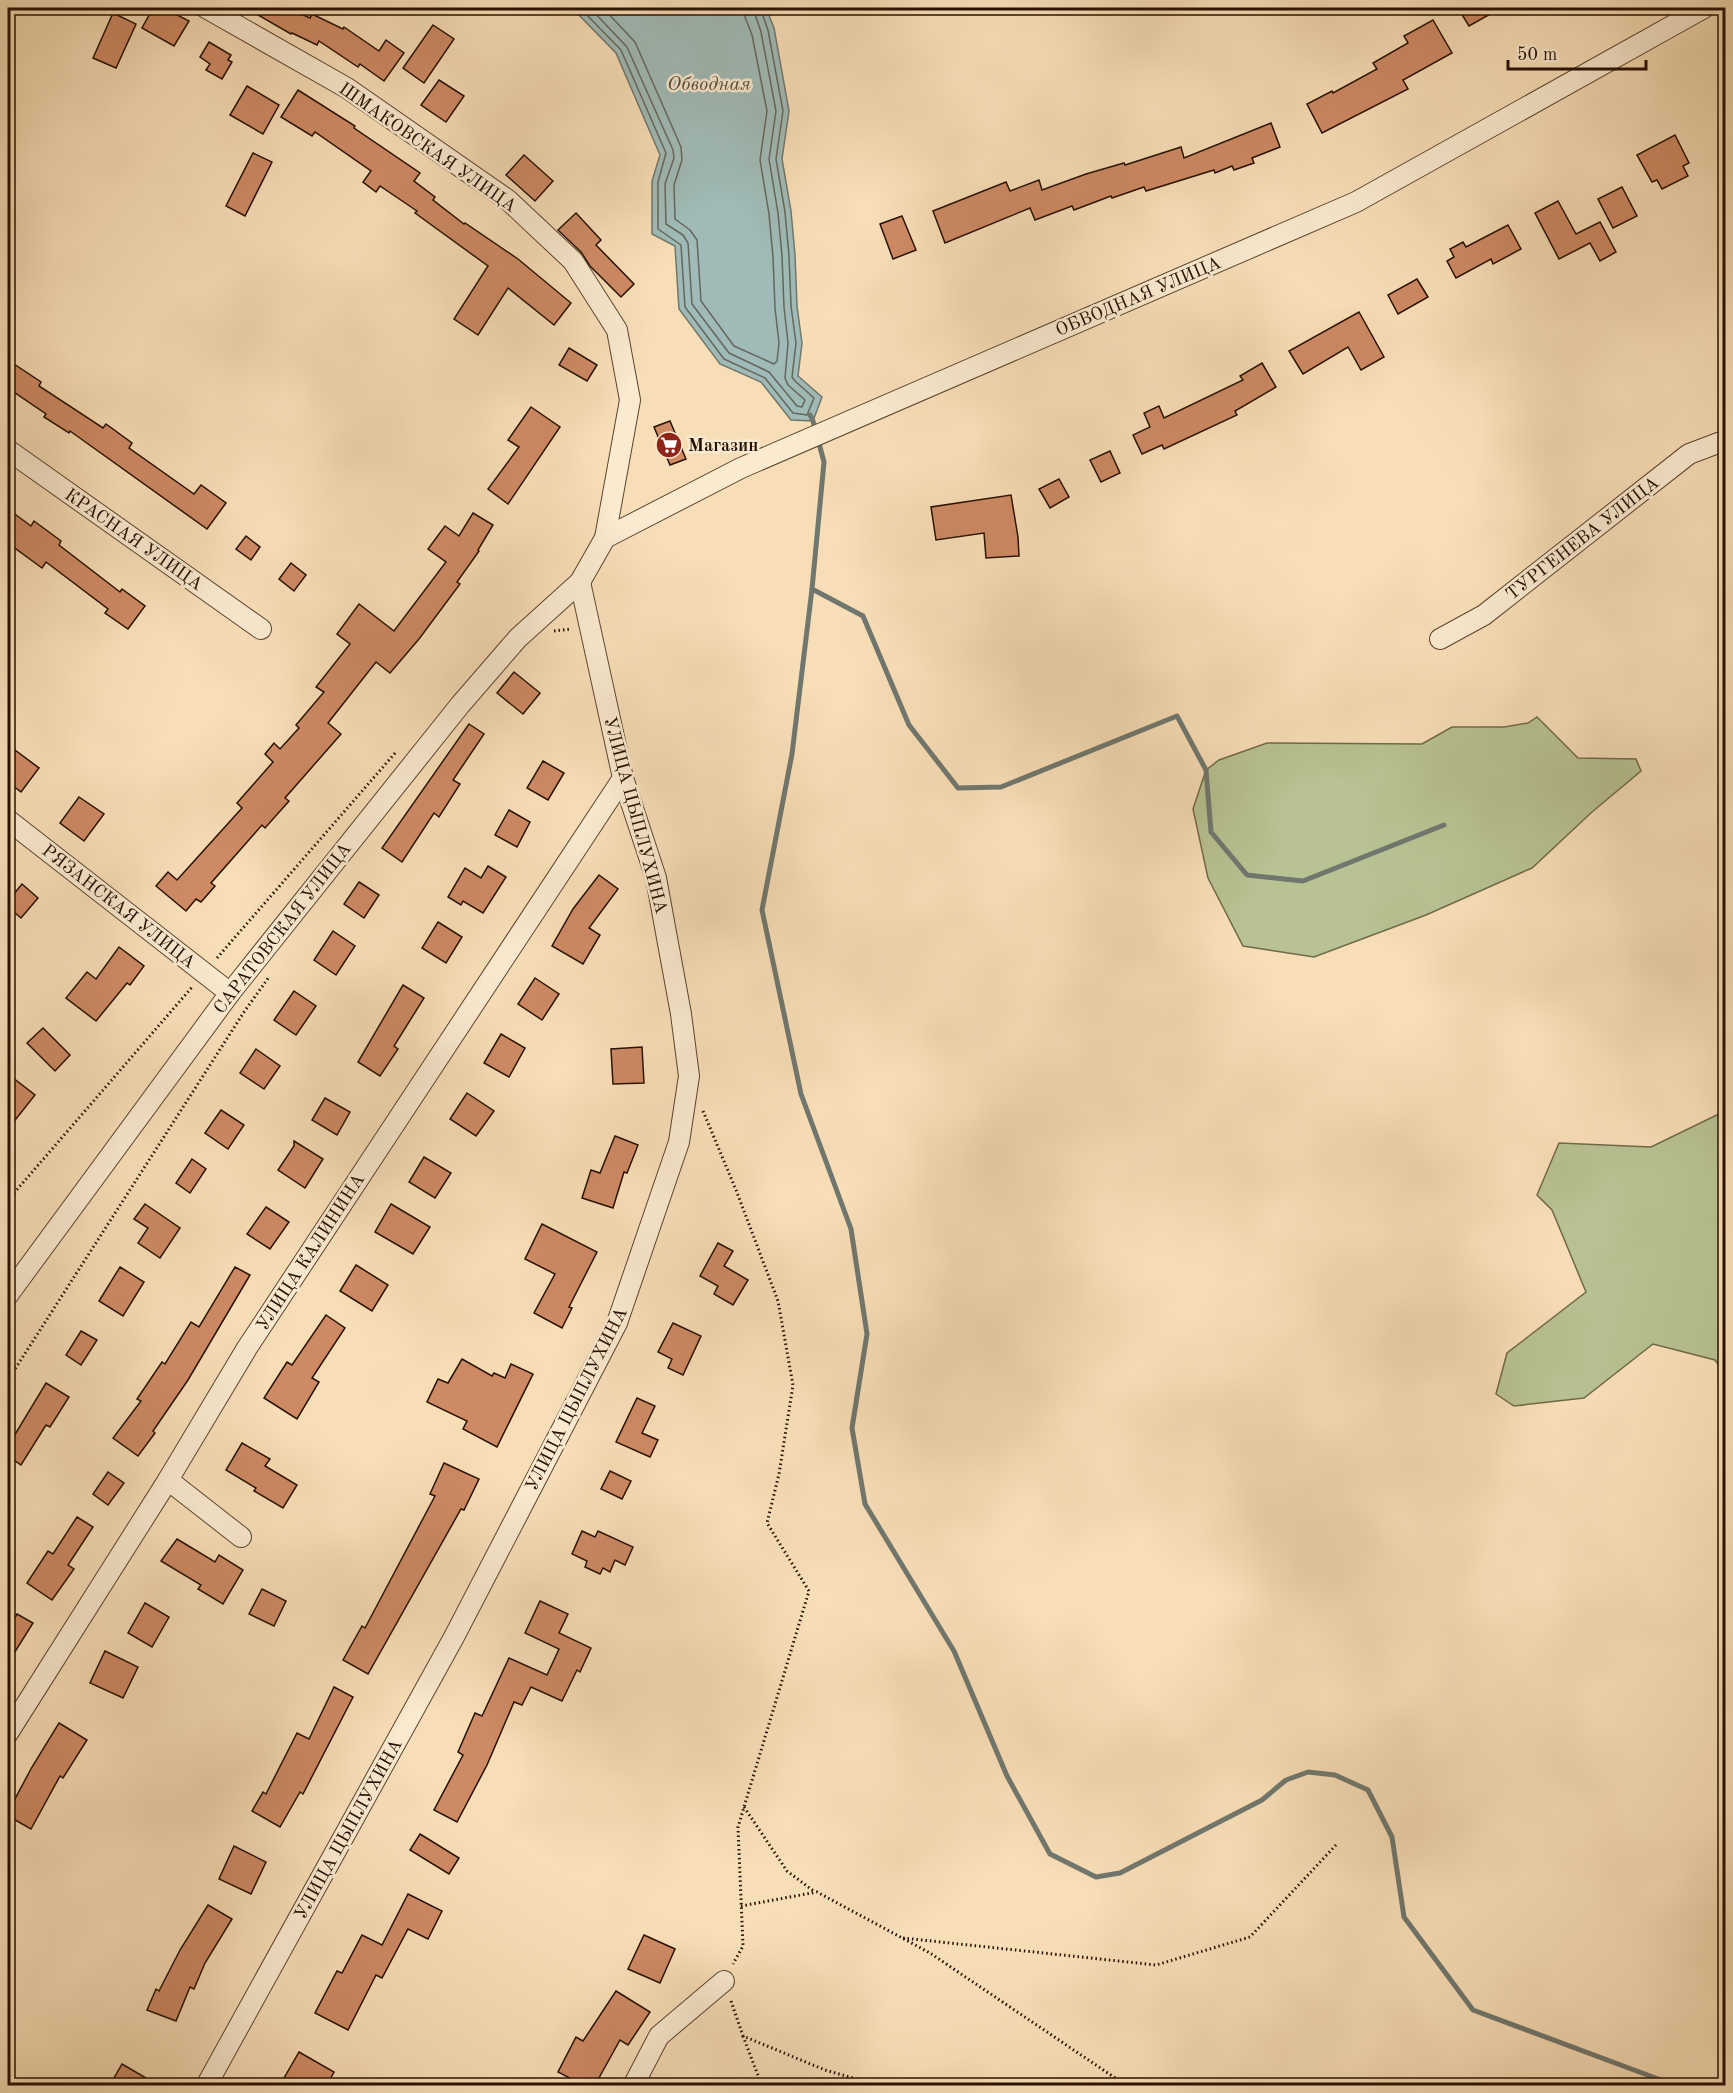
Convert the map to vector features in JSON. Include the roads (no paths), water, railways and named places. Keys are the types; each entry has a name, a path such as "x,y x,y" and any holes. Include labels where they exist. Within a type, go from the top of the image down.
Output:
{"street":[{"name":"ШМАКОВСКАЯ УЛИЦА","path":"206,8 357,95 508,200 573,261 617,330 630,400 605,538"},
{"name":"ОБВОДНАЯ УЛИЦА","path":"605,538 741,468 1356,202 1704,8"},
{"name":"ТУРГЕНЕВА УЛИЦА","path":"1440,639 1484,615 1689,454 1725,440"},
{"name":"КРАСНАЯ УЛИЦА","path":"8,450 261,629"},
{"path":"580,582 605,538"},
{"name":"УЛИЦА ЦЫПЛУХИНА","path":"206,2085 454,1637 617,1323 679,1142 689,1076 681,1014 656,878 623,778 580,582"},
{"name":"САРАТОВСКАЯ УЛИЦА","path":"8,1295 230,993 445,724 518,638 580,582"},
{"name":"УЛИЦА КАЛИНИНА","path":"8,1733 168,1480 254,1338 623,778"},
{"name":"РЯЗАНСКАЯ УЛИЦА","path":"8,820 230,993"},
{"path":"168,1480 241,1537"},
{"path":"633,2085 659,2036 724,1981"}],"water":[{"name":"Обводная","path":"572,8 766,8 774,28 789,111 782,159 791,211 797,306 802,343 798,376 822,397 813,421 791,420 761,382 720,364 679,309 675,246 652,234 652,181 660,155 616,53"}],"waterway":[{"path":"810,415 824,462 812,589 792,754 762,910 801,1094 851,1229 867,1334 852,1428 865,1504 954,1651 1007,1776 1050,1854 1096,1877 1120,1873 1262,1800 1286,1780 1308,1772 1335,1775 1368,1790 1392,1837 1404,1917 1473,2010 1677,2086"},
{"path":"812,589 863,616 909,725 958,788 1001,787 1177,716 1206,770 1211,832 1247,875 1303,881 1444,825"}],"place":[{"name":"Магазин","path":"669,445"}]}
